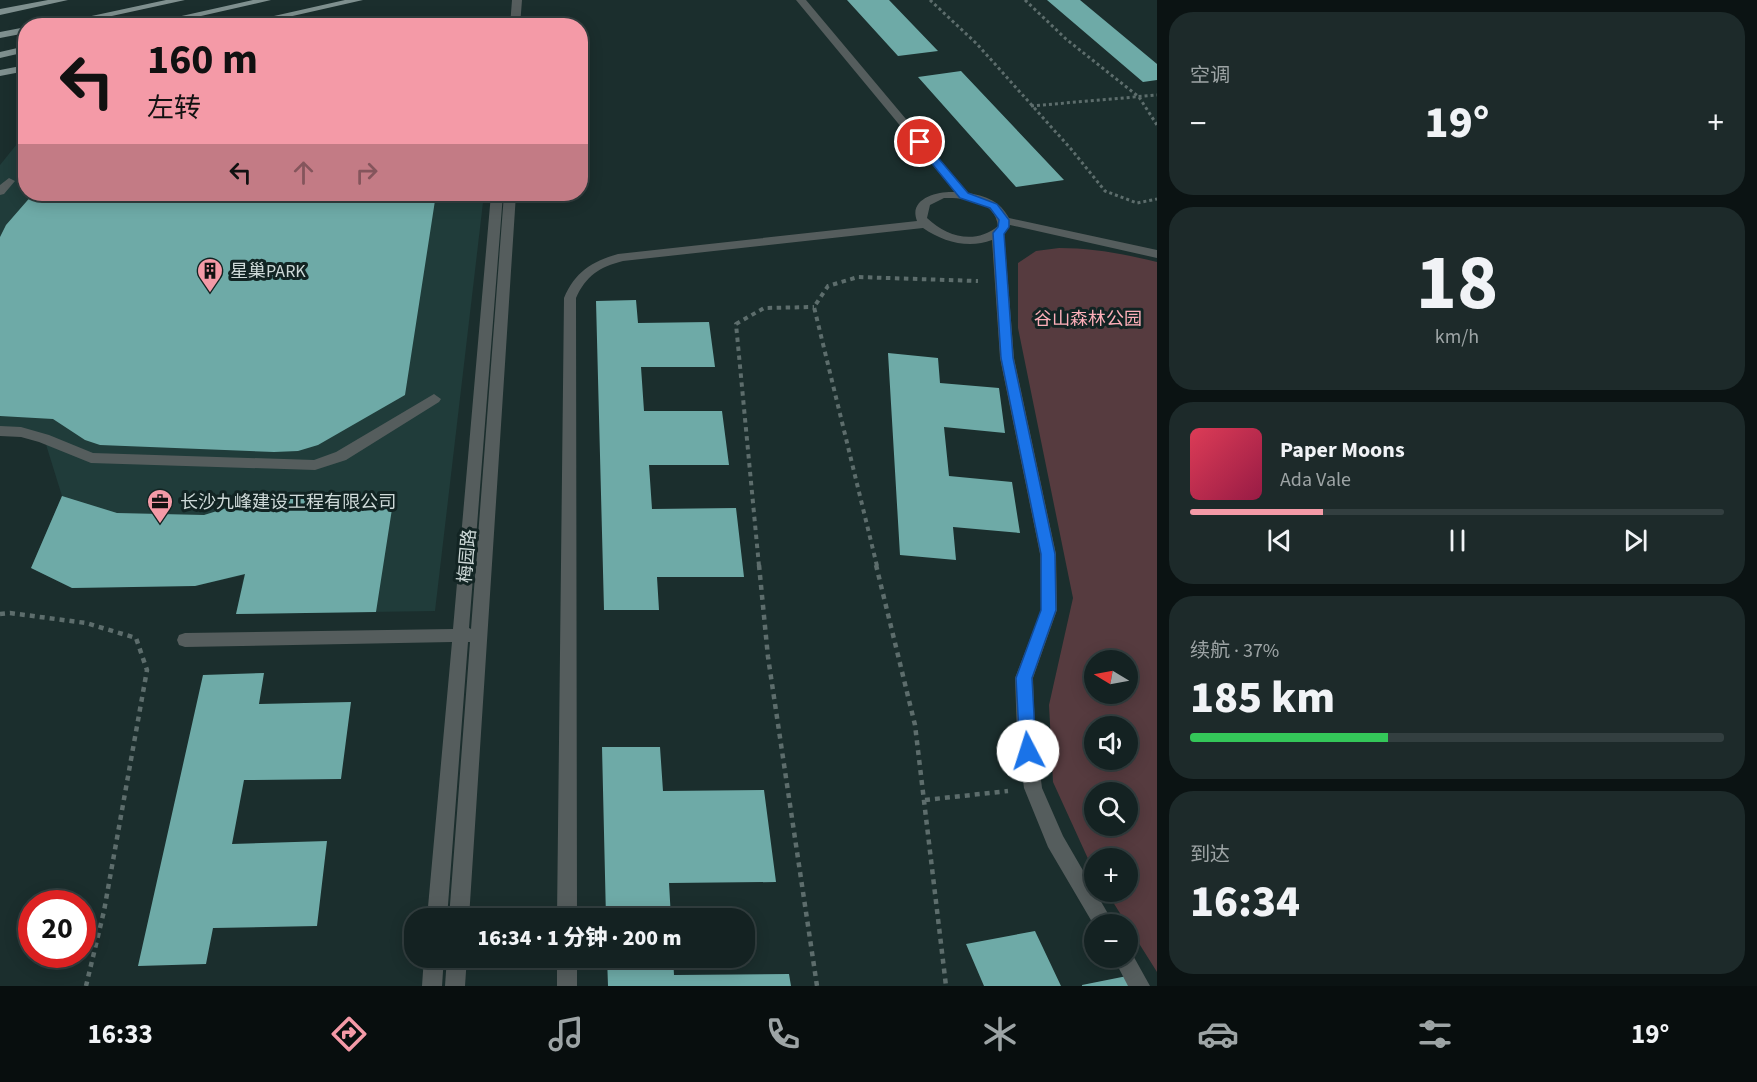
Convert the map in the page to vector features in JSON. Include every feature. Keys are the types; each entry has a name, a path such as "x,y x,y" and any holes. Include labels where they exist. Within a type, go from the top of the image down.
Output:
{"main road":[{"path":"1,13 13,0"},
{"path":"1,13 63,0"},
{"path":"89,18 180,0"},
{"path":"179,18 266,0"},
{"path":"271,18 358,0"},
{"path":"0,35 18,32"},
{"path":"0,55 18,51"},
{"path":"0,74 18,70"}],"street":[{"path":"516,18 517,0"},
{"path":"526,18 527,0"},
{"path":"801,0 964,195"},
{"path":"0,192 9,181"},
{"path":"1098,914 1055,841 1033,788 1026,733 1024,678 1048,610 1048,554 1007,358 1000,281 1001,227 993,206 964,195 943,195 924,204 920,211 921,219 938,233 964,240 978,240 1001,227 1157,254"},
{"name":"梅园路","path":"438,908 496,201"},
{"name":"梅园路","path":"460,908 510,201"},
{"path":"567,908 570,298 576,282 586,271 600,263 622,257 926,224"},
{"path":"0,431 21,432 44,438 91,458 315,465 341,456 434,399"},
{"path":"185,640 479,635"},
{"path":"432,986 433,968"},
{"path":"454,986 456,968"},
{"path":"567,968 567,986"},
{"path":"1129,968 1140,986"}],"path":[{"path":"930,0 977,44 1030,106 1071,149 1105,191 1137,203 1157,199"},
{"path":"1025,0 1066,39 1139,97 1157,125"},
{"path":"1030,106 1157,95"},
{"path":"946,986 915,725 814,307 828,286 858,277 1000,281"},
{"path":"814,307 764,308 736,324 768,657 817,986"},
{"path":"0,614 10,613 86,623 136,638 147,670 104,912 86,986"},
{"path":"925,800 1033,788"}],"shaded area":[{"name":"星巢PARK","path":"18,143 18,201 483,201 435,611 236,614 244,575 195,586 72,588 31,568 62,496 44,438 0,431 0,165"}],"green space":[{"name":"谷山森林公园","path":"1059,248 1120,254 1157,262 1157,972 1138,942 1138,914 1120,914 1113,902 1138,902 1138,848 1084,848 1084,850 1053,782 1049,705 1073,598 1018,328 1018,263 1036,251"}],"building":[{"path":"847,0 889,0 938,51 898,56"},
{"path":"1047,0 1080,0 1157,64 1157,80 1143,82"},
{"path":"961,71 1064,180 1016,187 918,77"},
{"name":"星巢PARK","path":"27,201 435,201 405,395 318,445 298,451 100,445 85,440 53,419 0,416 0,237 6,225"},
{"path":"636,300 638,323 709,322 715,367 641,367 644,411 722,411 729,465 649,465 652,509 736,508 744,577 657,577 659,610 604,610 596,301"},
{"path":"888,353 938,358 940,383 999,388 1005,433 944,427 949,476 1012,482 1020,533 953,527 956,560 900,555"},
{"path":"269,495 394,496 376,612 236,614 245,574 195,586 72,588 31,568 62,496 117,513 204,515"},
{"path":"264,673 259,704 351,702 341,779 244,780 232,844 327,841 317,926 213,928 206,964 138,966 203,675"},
{"path":"602,747 660,747 663,791 764,790 776,882 669,883 670,908 606,908"},
{"path":"1035,931 1061,986 984,986 966,944"},
{"path":"607,968 674,968 674,975 789,974 791,986 608,986"},
{"path":"1127,976 1132,986 1082,986 1082,985"}],"place":[{"name":"星巢PARK","path":"210,294"},
{"name":"长沙九峰建设工程有限公司","path":"160,525"}],"route":[{"path":"920,142 964,195 983,200 993,206 1001,213 1004,220 1004,227 998,233 1007,358 1048,554 1050,582 1048,610 1024,678 1028,751"}]}
